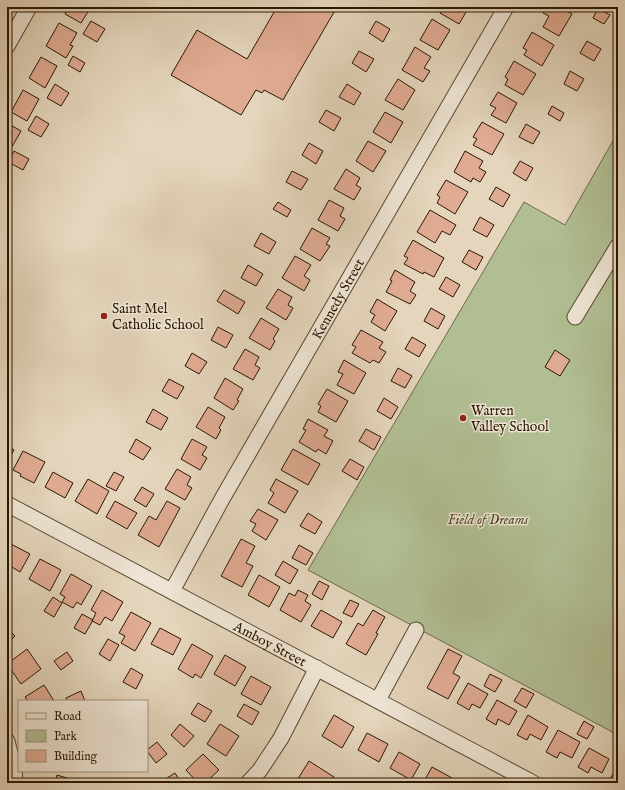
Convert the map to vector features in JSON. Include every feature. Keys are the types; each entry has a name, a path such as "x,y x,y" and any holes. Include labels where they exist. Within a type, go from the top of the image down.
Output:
{"street":[{"path":"7,46 29,7"},
{"name":"Kennedy Street","path":"172,591 222,499 506,7"},
{"path":"575,317 618,246"},
{"name":"Amboy Street","path":"7,504 533,783"},
{"path":"378,700 416,630"},
{"path":"248,783 260,770 281,738 317,668"},
{"path":"7,741 14,769 15,783"}],"green space":[{"name":"Field of Dreams","path":"618,132 618,735 308,570 524,202 565,225"}],"building":[{"path":"69,7 91,7 81,23 65,14"},
{"path":"277,7 337,7 283,100 264,90 262,93 256,90 241,115 171,75 197,30 247,59"},
{"path":"444,7 469,7 459,24 440,13"},
{"path":"547,7 560,7 572,14 559,36 543,27 549,16 543,13"},
{"path":"598,8 610,15 604,24 593,18"},
{"path":"432,19 450,30 438,50 420,40"},
{"path":"91,21 105,29 97,42 83,34"},
{"path":"376,21 390,29 383,42 369,33"},
{"path":"59,23 77,33 70,45 73,46 66,58 46,46"},
{"path":"532,32 554,45 542,66 524,55 527,50 523,48"},
{"path":"587,41 601,49 594,61 580,53"},
{"path":"415,47 431,57 424,68 430,71 423,82 402,70"},
{"path":"359,51 374,59 366,72 352,63"},
{"path":"73,56 85,63 80,72 68,65"},
{"path":"41,57 57,66 45,88 29,78"},
{"path":"514,61 536,74 523,95 505,85 508,79 505,77"},
{"path":"570,71 584,79 577,91 564,84"},
{"path":"398,79 415,90 403,110 385,100"},
{"path":"55,84 69,93 61,106 47,98"},
{"path":"347,84 361,93 354,105 339,97"},
{"path":"23,90 39,99 27,121 11,112"},
{"path":"498,92 517,103 506,123 491,115 496,108 490,105"},
{"path":"552,106 564,113 560,121 548,114"},
{"path":"326,110 341,118 334,131 319,122"},
{"path":"385,112 403,122 391,143 373,132"},
{"path":"36,116 49,124 41,137 28,130"},
{"path":"482,122 504,134 492,155 473,145 477,139 473,137"},
{"path":"7,123 21,131 9,152 7,151"},
{"path":"526,124 540,132 533,144 519,137"},
{"path":"368,141 386,151 373,172 356,161"},
{"path":"309,143 323,151 316,164 302,155"},
{"path":"14,151 29,159 23,170 8,162"},
{"path":"465,151 483,161 479,168 486,172 480,182 473,178 471,182 454,172"},
{"path":"520,161 533,168 526,181 513,173"},
{"path":"346,169 360,178 356,185 361,188 354,200 334,189"},
{"path":"292,171 308,179 301,190 286,182"},
{"path":"446,180 468,192 455,214 437,203 440,197 437,195"},
{"path":"496,187 510,195 503,207 489,199"},
{"path":"329,200 344,208 340,216 345,219 338,231 318,220"},
{"path":"278,202 291,210 287,217 273,209"},
{"path":"430,210 456,225 450,235 442,231 435,243 417,232"},
{"path":"480,217 494,225 487,237 473,230"},
{"path":"312,228 330,238 326,244 330,246 320,261 300,249"},
{"path":"261,233 276,242 269,254 254,246"},
{"path":"413,240 444,258 434,277 424,272 423,274 404,264 408,258 404,256"},
{"path":"469,250 483,257 476,270 462,262"},
{"path":"295,256 311,265 304,276 310,280 304,291 282,278"},
{"path":"248,265 263,274 256,286 241,278"},
{"path":"395,270 415,282 410,291 416,295 410,304 386,292 392,281 390,280"},
{"path":"446,277 460,285 453,297 439,289"},
{"path":"278,289 292,297 288,305 293,308 286,320 266,308"},
{"path":"224,290 245,302 238,314 217,301"},
{"path":"377,299 397,311 385,331 371,322 375,315 370,312"},
{"path":"431,308 445,316 438,329 424,321"},
{"path":"261,318 279,329 273,339 275,341 270,350 249,338"},
{"path":"218,327 233,335 226,348 211,340"},
{"path":"361,330 383,342 379,348 386,352 379,363 373,360 370,363 352,353 356,347 352,345"},
{"path":"412,337 426,345 419,357 405,349"},
{"path":"245,349 259,357 255,365 260,368 253,380 233,369"},
{"path":"555,350 570,360 560,376 545,367"},
{"path":"192,353 207,362 199,374 185,366"},
{"path":"344,360 366,373 354,394 337,385 343,374 338,372"},
{"path":"398,368 412,376 405,388 391,381"},
{"path":"225,378 243,389 237,400 239,401 233,410 214,398"},
{"path":"169,379 184,387 177,399 162,391"},
{"path":"327,389 348,401 336,422 318,412 321,406 318,404"},
{"path":"384,398 398,407 391,419 377,411"},
{"path":"208,407 225,417 219,428 221,430 216,439 196,427"},
{"path":"153,409 168,418 161,430 146,422"},
{"path":"308,419 328,430 324,436 333,441 326,454 318,449 316,452 299,442 306,430 303,429"},
{"path":"366,429 381,437 374,450 359,441"},
{"path":"136,439 151,448 143,460 129,452"},
{"path":"192,439 207,447 202,455 207,458 200,470 181,459"},
{"path":"7,446 14,450 7,462"},
{"path":"293,449 320,464 308,485 281,470"},
{"path":"23,451 45,462 34,483 20,476 21,474 13,470"},
{"path":"350,459 364,467 357,480 342,471"},
{"path":"177,469 191,477 187,485 192,488 185,500 165,489"},
{"path":"53,472 73,483 65,498 45,487"},
{"path":"114,472 124,477 116,491 106,486"},
{"path":"88,479 109,491 97,514 75,501"},
{"path":"276,479 298,491 285,513 268,503 274,493 270,490"},
{"path":"142,487 154,494 146,507 134,500"},
{"path":"115,501 137,513 127,529 106,517"},
{"path":"167,501 180,508 159,547 138,535 149,516 156,520"},
{"path":"258,509 278,520 266,540 252,531 256,524 250,521"},
{"path":"308,513 322,522 315,534 300,526"},
{"path":"241,539 255,546 246,563 253,566 242,587 221,576"},
{"path":"9,543 30,554 20,572 7,564 7,545"},
{"path":"299,545 313,553 306,565 292,558"},
{"path":"40,559 61,570 50,591 29,579"},
{"path":"283,561 298,570 290,584 275,575"},
{"path":"71,574 92,586 81,605 77,602 73,608 62,602 65,597 60,594"},
{"path":"259,575 280,587 269,607 248,595"},
{"path":"319,581 329,586 322,600 312,594"},
{"path":"102,590 123,602 112,621 105,617 100,625 92,621 96,613 91,610"},
{"path":"298,590 308,595 305,601 311,605 301,622 280,610 289,593 295,596"},
{"path":"53,597 62,603 54,617 44,611"},
{"path":"350,600 359,604 352,617 343,613"},
{"path":"321,610 342,622 333,638 311,626"},
{"path":"373,610 385,617 376,633 378,634 366,655 346,644 358,623 363,626"},
{"path":"131,612 151,623 135,651 121,643 125,636 119,633"},
{"path":"82,614 93,620 85,634 74,628"},
{"path":"7,628 15,636 7,644"},
{"path":"160,628 181,639 173,655 151,644"},
{"path":"108,639 119,645 110,661 99,654"},
{"path":"192,644 213,656 201,678 195,674 193,678 178,669"},
{"path":"27,649 41,669 21,684 7,664"},
{"path":"448,649 462,656 453,673 460,677 448,699 427,688"},
{"path":"67,652 73,661 61,670 54,661"},
{"path":"225,655 246,667 235,686 214,674"},
{"path":"131,668 143,675 136,689 123,682"},
{"path":"490,674 502,680 495,692 484,686"},
{"path":"251,676 271,687 261,705 241,694"},
{"path":"468,683 488,694 480,708 472,704 469,710 457,703"},
{"path":"44,685 53,700 27,700 25,697"},
{"path":"522,688 534,694 526,708 514,701"},
{"path":"81,691 85,700 67,700 66,698"},
{"path":"497,700 517,711 509,725 498,719 496,725 486,719"},
{"path":"198,703 212,711 205,722 191,714"},
{"path":"244,704 259,712 252,725 237,716"},
{"path":"334,715 354,727 342,748 322,736"},
{"path":"528,715 548,727 541,740 530,734 527,740 517,735"},
{"path":"584,721 594,727 587,739 577,734"},
{"path":"180,724 194,736 184,747 171,735"},
{"path":"220,724 239,736 226,756 207,744"},
{"path":"558,730 580,742 572,758 560,752 557,758 546,752"},
{"path":"367,733 388,744 379,762 358,750"},
{"path":"157,742 167,754 156,763 148,752 148,749"},
{"path":"589,748 609,759 602,773 591,767 588,773 578,767"},
{"path":"399,752 420,764 411,780 390,768"},
{"path":"203,754 219,770 205,783 198,783 186,770"},
{"path":"309,761 334,777 331,783 296,782"},
{"path":"618,765 618,783 608,783"},
{"path":"432,767 452,778 450,783 423,783"},
{"path":"175,773 181,783 159,783"},
{"path":"57,775 70,779 69,783 55,783"}],"place":[{"name":"Saint Mel Catholic School","path":"104,316"},
{"name":"Warren Valley School","path":"463,418"}]}
